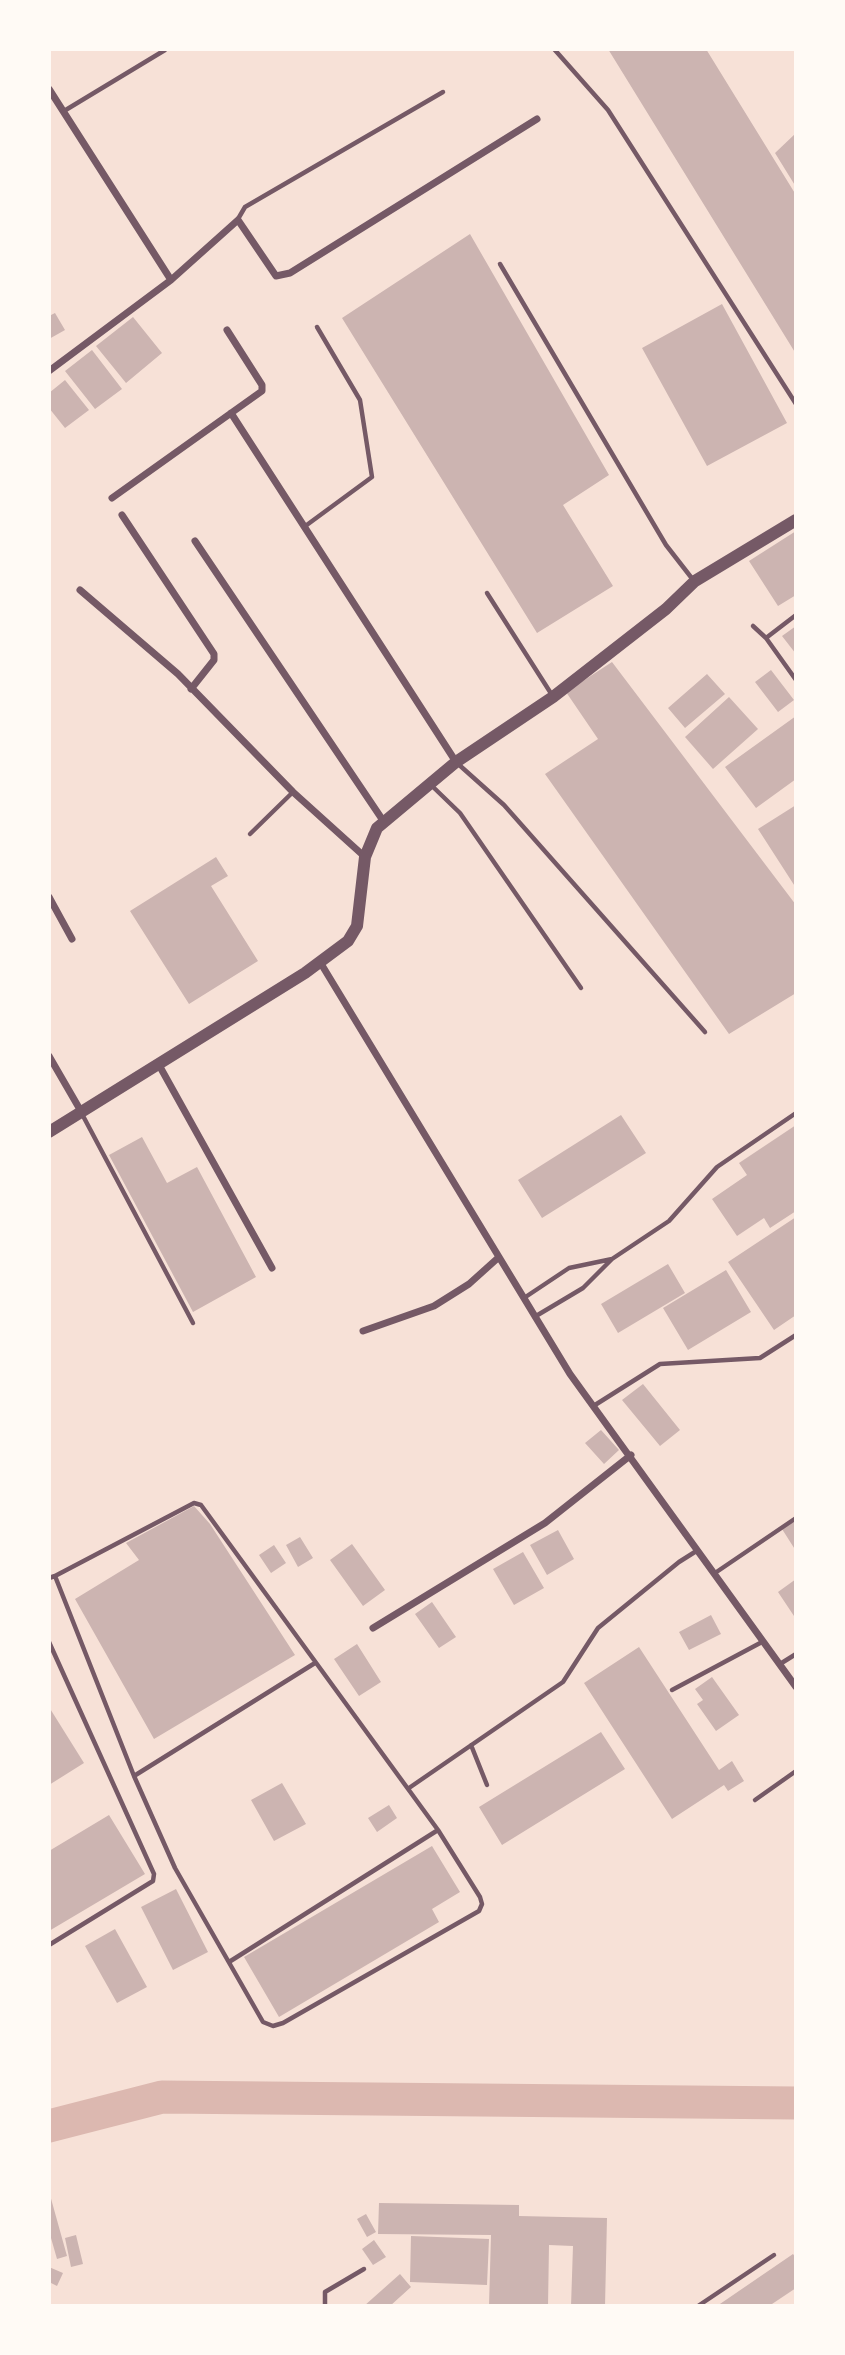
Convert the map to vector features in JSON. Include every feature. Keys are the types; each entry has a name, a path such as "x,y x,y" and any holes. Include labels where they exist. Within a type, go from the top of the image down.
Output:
{"street":[{"path":"49,89 171,280"},
{"path":"49,371 171,280 238,220 276,276 290,273 537,119"},
{"path":"112,498 262,388 227,330"},
{"path":"231,412 456,762"},
{"path":"122,515 214,654 214,660 191,689"},
{"path":"49,1132 159,1065 320,962 348,941 357,926 365,857 377,828 456,762 553,697 666,608 695,581 796,520"},
{"path":"195,541 384,822"},
{"path":"80,590 191,689 293,792 365,857"},
{"path":"49,897 72,939"},
{"path":"320,962 570,1374 595,1405 796,1687"},
{"path":"49,1056 82,1114"},
{"path":"159,1065 272,1268"},
{"path":"363,1331 434,1306 469,1284 499,1257"},
{"path":"373,1628 545,1523 631,1455"}],"lane":[{"path":"554,49 608,110 796,404"},
{"path":"64,111 165,50"},
{"path":"238,220 245,207 443,92"},
{"path":"500,264 666,545 695,581"},
{"path":"304,527 372,477 360,400 317,327"},
{"path":"487,593 553,697"},
{"path":"766,638 796,615"},
{"path":"753,626 766,638 796,680"},
{"path":"456,762 504,805 705,1032"},
{"path":"430,784 460,813 581,988"},
{"path":"250,834 293,792"},
{"path":"535,1317 583,1288 612,1259 669,1221 717,1167 796,1113"},
{"path":"82,1114 193,1323"},
{"path":"524,1298 569,1268 612,1259"},
{"path":"595,1405 660,1364 760,1358 796,1335"},
{"path":"49,1578 198,1503 439,1830 480,1897 482,1904 479,1911 283,2024 273,2026 263,2022 175,1868 134,1776 55,1576"},
{"path":"715,1573 796,1518"},
{"path":"408,1788 563,1682 598,1628 679,1562 698,1550"},
{"path":"49,1642 155,1874 153,1881 49,1945"},
{"path":"672,1690 762,1642"},
{"path":"780,1664 796,1654"},
{"path":"134,1776 315,1663"},
{"path":"471,1745 486,1785"},
{"path":"755,1800 796,1771"},
{"path":"229,1962 439,1830"},
{"path":"698,2306 774,2255"},
{"path":"324,2306 324,2292 364,2269"}],"building":[{"path":"608,49 706,49 796,195 796,354"},
{"path":"796,133 796,187 775,153"},
{"path":"470,234 609,475 563,505 613,586 537,633 342,318"},
{"path":"722,304 787,423 707,466 642,348"},
{"path":"55,313 65,330 49,339 49,316"},
{"path":"133,317 162,353 126,383 96,346"},
{"path":"92,350 122,389 95,409 65,371"},
{"path":"65,380 89,410 65,428 49,408 49,393"},
{"path":"796,531 796,595 778,606 749,561"},
{"path":"796,626 796,654 782,636"},
{"path":"612,662 796,905 796,993 729,1034 545,774 598,739 566,692"},
{"path":"771,670 794,700 778,712 755,682"},
{"path":"707,674 725,694 685,728 668,708"},
{"path":"729,697 758,729 713,769 685,737"},
{"path":"796,716 796,779 756,808 725,767"},
{"path":"796,805 796,888 758,829"},
{"path":"216,857 228,876 211,886 258,961 189,1004 130,911"},
{"path":"621,1115 646,1153 542,1218 518,1180"},
{"path":"796,1125 796,1211 770,1228 764,1218 737,1236 712,1199 747,1175 739,1163"},
{"path":"142,1137 167,1183 197,1167 256,1277 193,1312 109,1155"},
{"path":"796,1217 796,1315 774,1330 728,1262"},
{"path":"668,1264 685,1293 618,1333 601,1304"},
{"path":"726,1270 751,1312 688,1350 663,1308"},
{"path":"643,1384 680,1430 660,1446 622,1400"},
{"path":"601,1430 619,1450 604,1464 585,1443"},
{"path":"194,1506 210,1524 295,1655 154,1739 75,1599 139,1560 126,1543"},
{"path":"796,1520 796,1551 782,1529"},
{"path":"558,1530 574,1559 547,1575 530,1545"},
{"path":"300,1537 313,1558 298,1567 286,1545"},
{"path":"352,1544 385,1590 363,1606 330,1560"},
{"path":"274,1545 286,1563 271,1573 259,1555"},
{"path":"523,1552 544,1588 514,1605 493,1569"},
{"path":"796,1579 796,1619 778,1592"},
{"path":"432,1602 456,1637 439,1648 415,1614"},
{"path":"711,1615 721,1634 689,1650 679,1632"},
{"path":"357,1644 381,1682 359,1696 334,1659"},
{"path":"639,1647 719,1770 732,1761 744,1781 728,1791 724,1785 672,1819 584,1683"},
{"path":"712,1677 739,1715 716,1731 697,1704 703,1700 695,1689"},
{"path":"49,1707 84,1763 49,1785"},
{"path":"601,1732 625,1769 502,1845 479,1807"},
{"path":"282,1783 306,1824 274,1841 251,1800"},
{"path":"389,1805 397,1818 377,1832 368,1818"},
{"path":"109,1815 145,1874 49,1931 49,1851"},
{"path":"432,1846 460,1892 432,1909 439,1922 279,2017 244,1957"},
{"path":"176,1889 208,1952 173,1970 141,1907"},
{"path":"115,1929 147,1987 117,2003 85,1946"},
{"path":"50,2195 67,2256 57,2259 49,2231"},
{"path":"379,2203 519,2205 519,2216 607,2218 605,2306 571,2306 573,2246 549,2245 548,2306 489,2306 491,2235 378,2234"},
{"path":"366,2214 376,2232 367,2237 357,2219"},
{"path":"76,2235 83,2264 71,2267 65,2238"},
{"path":"411,2236 489,2239 487,2285 410,2282"},
{"path":"374,2240 386,2257 373,2265 362,2249"},
{"path":"793,2254 796,2258 796,2288 769,2306 717,2306"},
{"path":"49,2267 63,2273 57,2286 49,2282"},
{"path":"400,2274 411,2287 390,2306 364,2306"}],"waterway":[{"path":"49,2126 162,2097 796,2103"}]}
